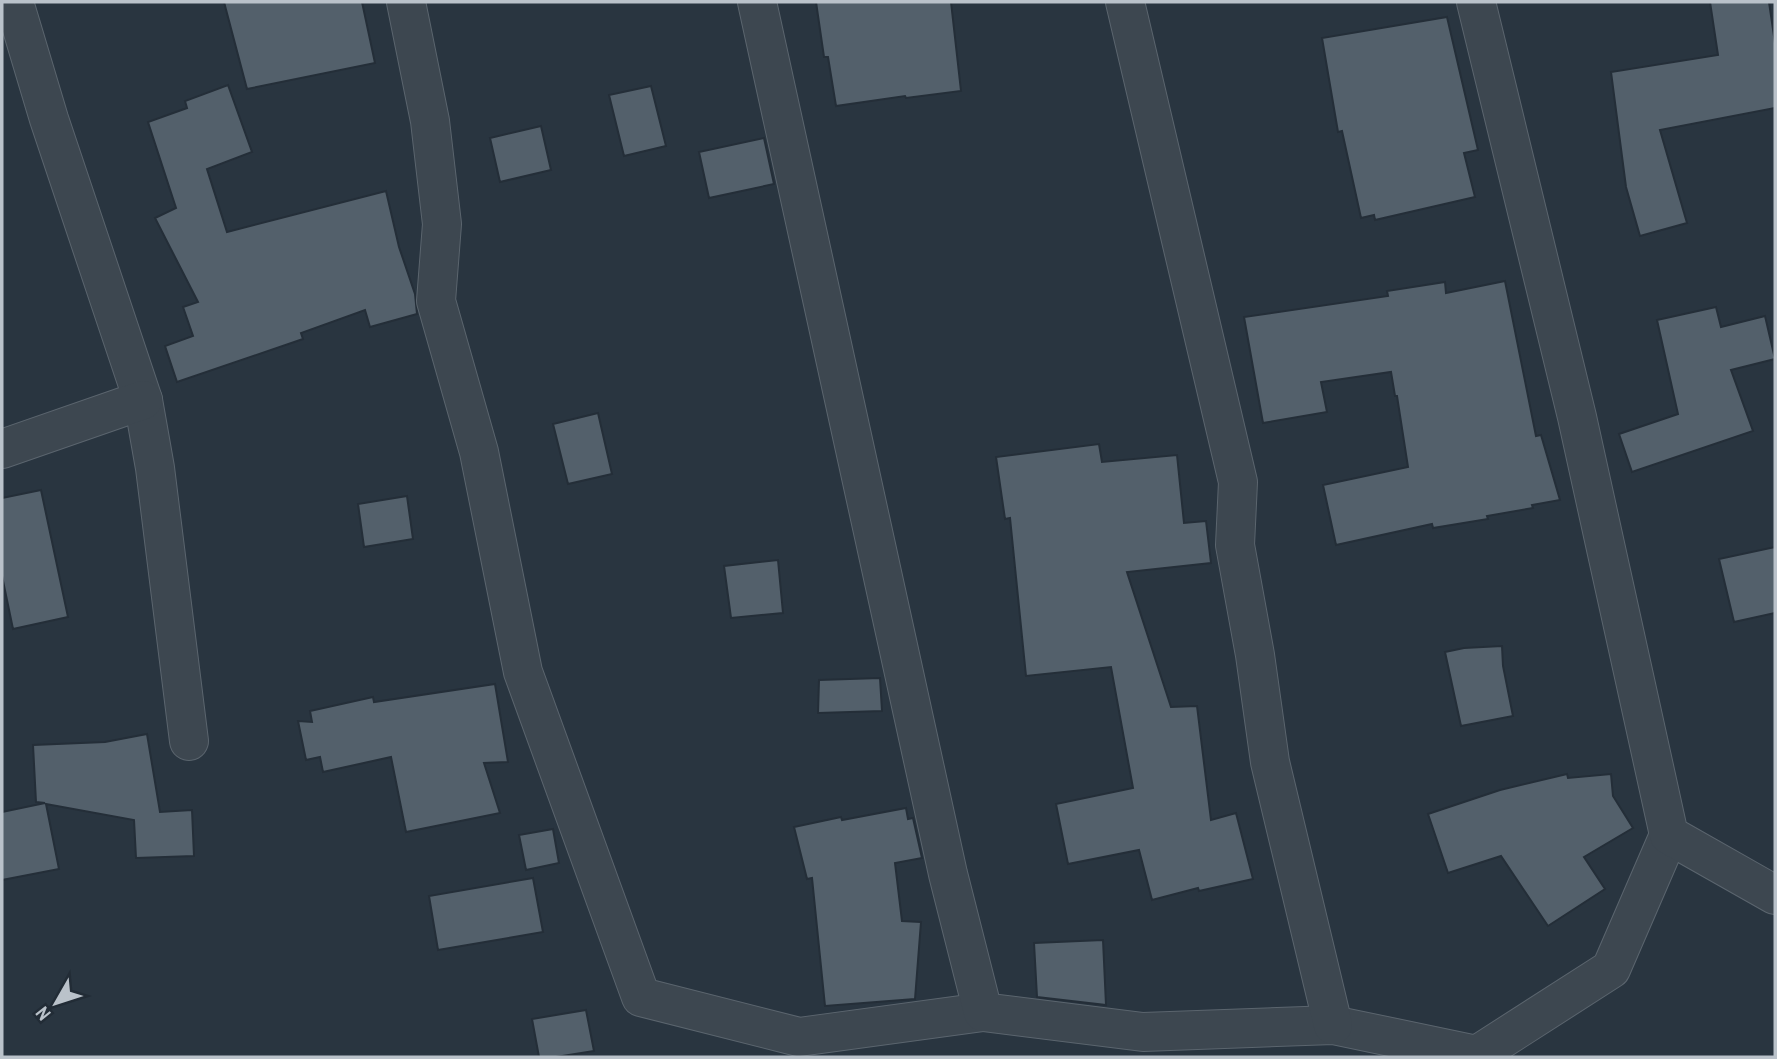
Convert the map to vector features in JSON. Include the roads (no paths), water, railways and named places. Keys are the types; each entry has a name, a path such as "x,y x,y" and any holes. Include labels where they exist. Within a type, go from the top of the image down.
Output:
{"street":[{"path":"14,2 49,119 143,400 155,468 189,741"},
{"path":"406,2 429,121 442,224 436,301 479,452 523,672 641,997 799,1037 983,1012 1143,1032 1332,1025 1477,1055 1611,969 1669,835 1577,418 1476,2"},
{"path":"757,2 948,874 983,1012"},
{"path":"1125,2 1238,482 1235,545 1255,655 1270,762 1332,1025"},
{"path":"2,449 143,400"},
{"path":"1669,835 1775,895"}]}
